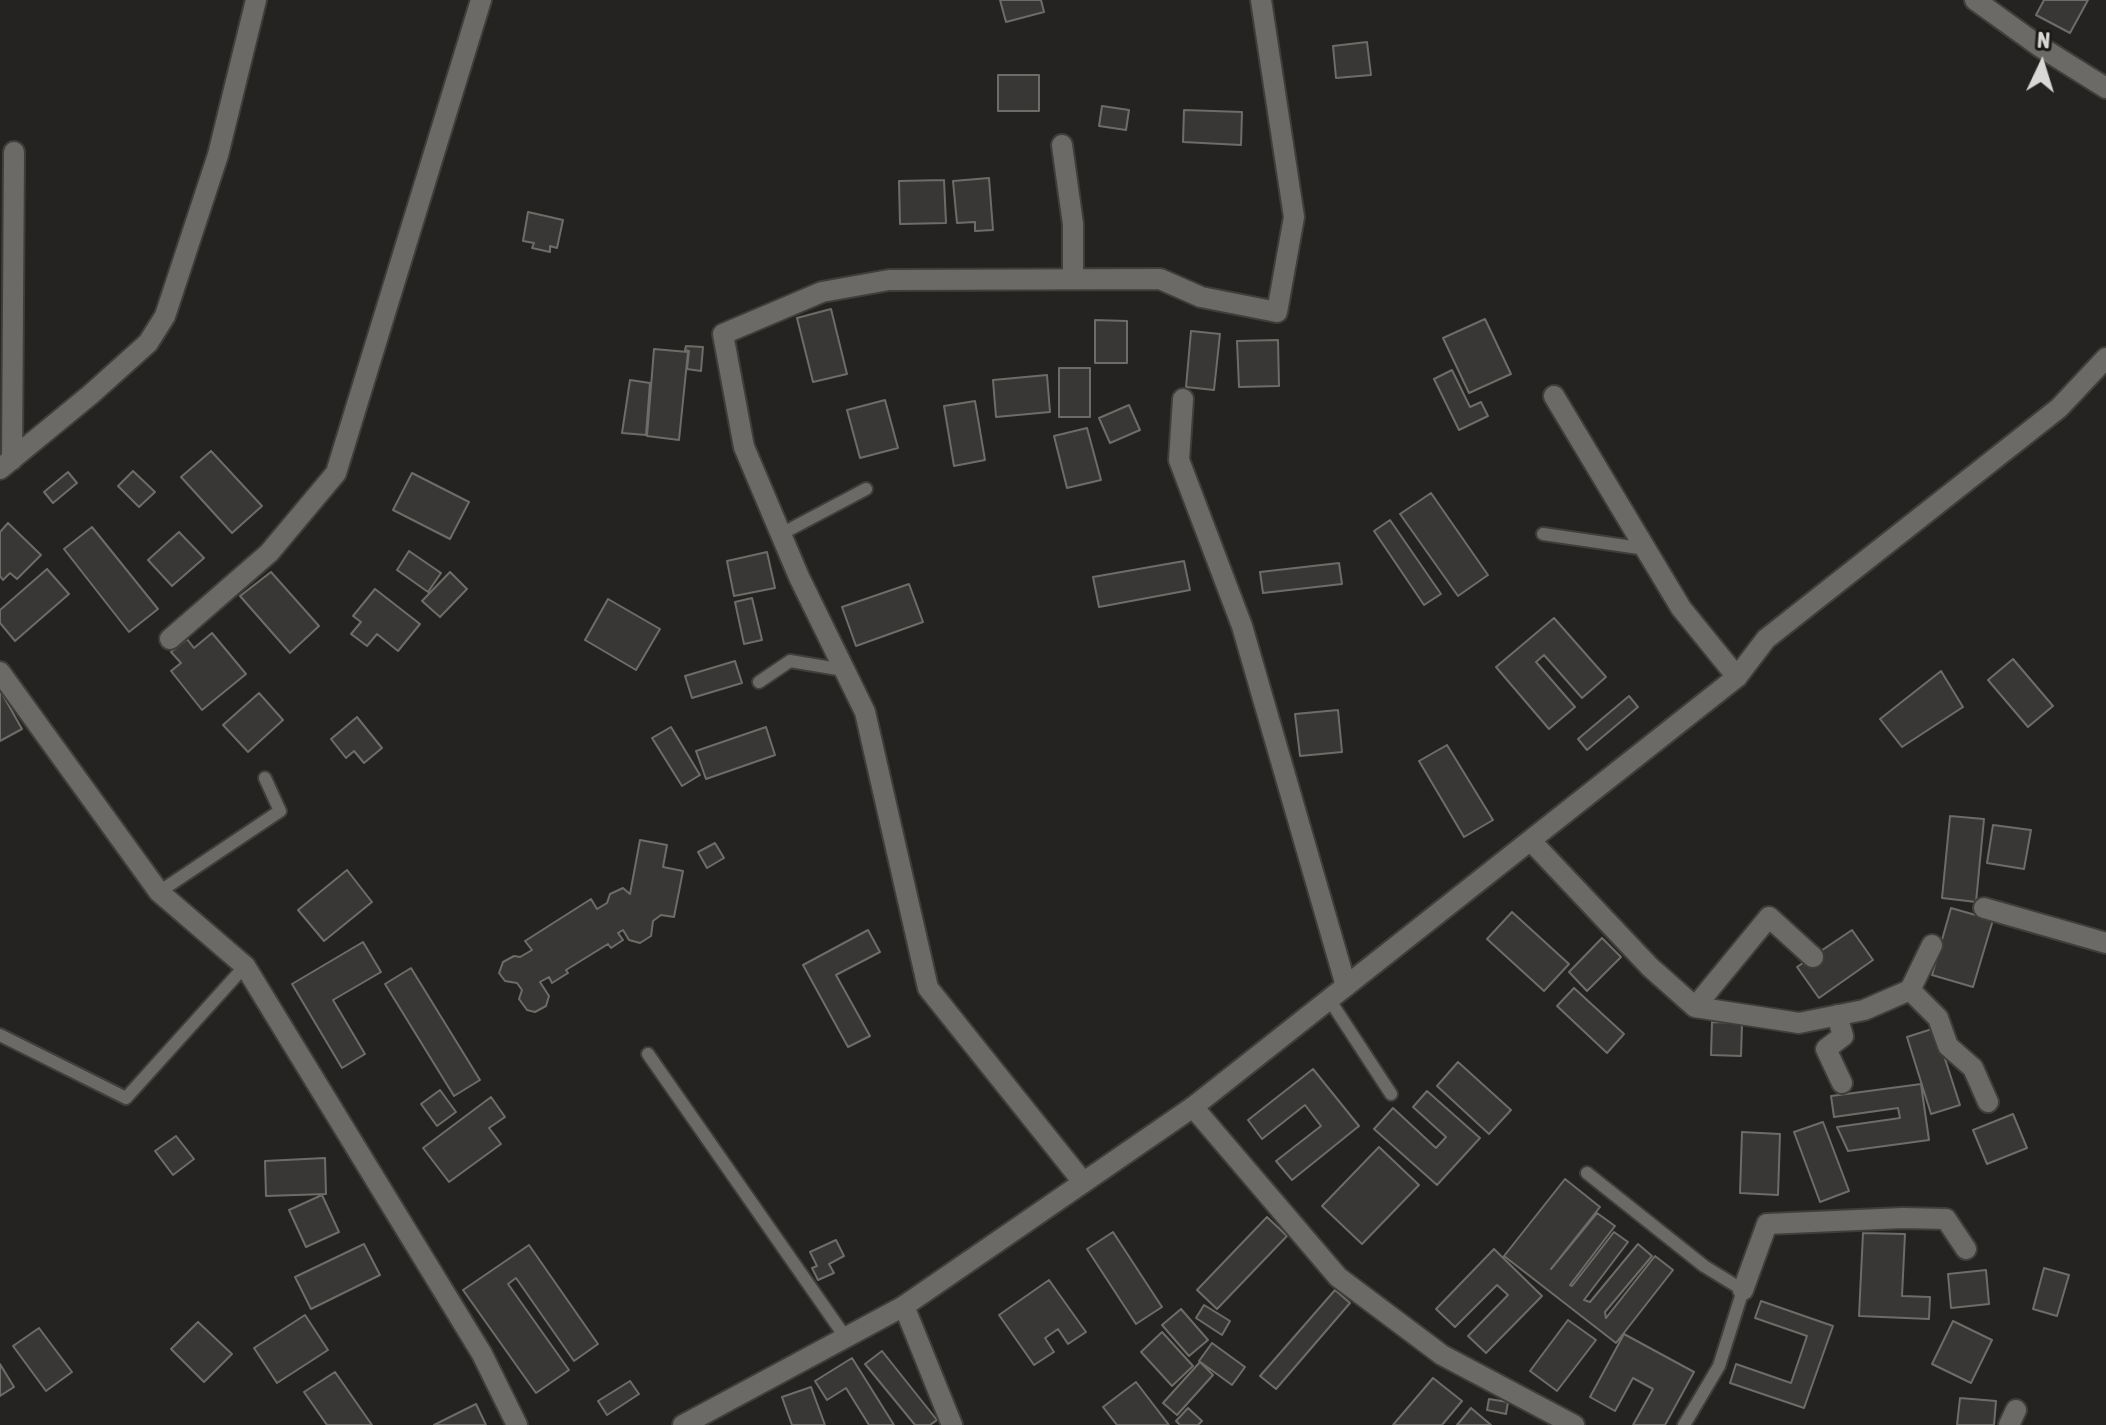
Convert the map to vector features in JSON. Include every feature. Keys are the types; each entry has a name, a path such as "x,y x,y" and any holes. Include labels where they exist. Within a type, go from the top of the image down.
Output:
{"street":[{"path":"6,464 148,343 165,316 218,155 256,0"},
{"path":"170,639 269,553 336,473 481,0"},
{"path":"1083,1182 928,988 865,712 781,534 744,447 723,334 822,292 889,280 1160,279 1201,297 1277,312 1294,217 1261,0"},
{"path":"1975,0 2039,46 2106,88"},
{"path":"1062,145 1073,224 1073,279"},
{"path":"6,464 14,152"},
{"path":"683,1425 904,1306 1193,1107 1737,677 1766,639 2059,408 2106,358"},
{"path":"1554,396 1681,608 1737,677"},
{"path":"1183,399 1179,460 1242,626 1346,986"},
{"path":"0,672 159,892 245,966 482,1354 517,1425"},
{"path":"1531,841 1650,967 1695,1007 1799,1023 1864,1010 1910,990 1932,945"},
{"path":"1984,908 2106,943"},
{"path":"1695,1007 1769,917 1813,957"},
{"path":"1910,990 1938,1018 1948,1046 1973,1068 1988,1102"},
{"path":"1837,1015 1843,1036 1826,1049 1842,1083"},
{"path":"1193,1107 1338,1277 1442,1355 1574,1425"},
{"path":"1743,1290 1767,1224 1946,1219 1966,1249"},
{"path":"904,1306 952,1425"}],"lane":[{"path":"781,534 866,489"},
{"path":"1543,534 1646,549"},
{"path":"759,682 790,661 844,670"},
{"path":"159,892 280,811 265,778"},
{"path":"0,1035 126,1098 245,966"},
{"path":"1329,999 1391,1094"},
{"path":"648,1054 846,1338"},
{"path":"1587,1173 1704,1266 1743,1290 1719,1366 1684,1425"}],"building":[{"path":"1000,0 1041,0 1044,12 1006,22"},
{"path":"2044,0 2088,0 2070,33 2036,15"},
{"path":"1367,42 1371,75 1336,78 1333,46"},
{"path":"998,75 1039,75 1039,111 998,111"},
{"path":"1102,106 1129,110 1126,130 1099,126"},
{"path":"1184,110 1242,112 1241,145 1183,142"},
{"path":"989,178 993,230 975,231 975,222 957,223 953,181"},
{"path":"944,180 946,223 900,224 899,181"},
{"path":"528,212 563,220 557,248 550,246 550,252 532,248 534,243 523,241"},
{"path":"831,309 847,374 813,382 797,318"},
{"path":"1485,319 1511,374 1469,393 1443,338"},
{"path":"1095,320 1127,321 1127,363 1095,363"},
{"path":"1191,331 1220,334 1214,390 1186,387"},
{"path":"1278,340 1279,386 1239,387 1237,341"},
{"path":"686,346 703,347 701,371 687,369 689,351 685,350"},
{"path":"654,349 688,352 679,440 647,436"},
{"path":"1059,368 1090,368 1090,417 1059,417"},
{"path":"1452,370 1470,407 1481,402 1488,416 1459,430 1434,379"},
{"path":"1047,375 1050,412 996,417 993,380"},
{"path":"630,380 650,383 646,435 622,433"},
{"path":"885,400 898,448 860,458 847,410"},
{"path":"975,401 985,460 954,466 944,406"},
{"path":"1129,405 1140,430 1110,443 1099,418"},
{"path":"1087,428 1101,480 1067,488 1054,436"},
{"path":"211,451 262,506 232,533 181,477"},
{"path":"133,471 155,492 139,507 118,486"},
{"path":"68,472 77,483 53,503 44,492"},
{"path":"412,473 469,502 450,539 393,510"},
{"path":"1431,493 1488,575 1458,596 1400,514"},
{"path":"1390,520 1441,594 1424,605 1374,531"},
{"path":"8,523 41,555 17,579 10,573 3,580 0,576 0,532"},
{"path":"92,527 158,609 129,632 64,549"},
{"path":"179,532 204,558 172,586 148,560"},
{"path":"409,551 441,573 428,592 397,570"},
{"path":"767,552 775,588 734,596 727,561"},
{"path":"1184,561 1190,590 1099,607 1093,577"},
{"path":"1339,563 1342,584 1263,593 1260,572"},
{"path":"47,569 69,594 15,641 0,623 0,610"},
{"path":"271,572 319,626 290,653 240,596"},
{"path":"450,572 467,589 440,617 422,601"},
{"path":"909,584 923,622 856,646 842,607"},
{"path":"375,589 420,624 398,651 377,634 367,646 351,634 361,622 353,616"},
{"path":"752,598 762,640 744,644 735,602"},
{"path":"608,599 660,629 636,670 585,640"},
{"path":"1554,618 1606,677 1582,698 1544,655 1536,662 1575,707 1549,729 1496,667"},
{"path":"212,633 246,674 202,710 171,671 181,663 171,652 187,639 194,648"},
{"path":"2013,659 2053,706 2028,727 1988,680"},
{"path":"735,661 742,683 692,698 685,676"},
{"path":"1941,671 1963,707 1902,747 1880,719"},
{"path":"0,690 22,729 0,741"},
{"path":"259,693 283,720 248,752 223,725"},
{"path":"1629,696 1638,707 1587,750 1578,739"},
{"path":"1338,710 1342,752 1300,756 1295,714"},
{"path":"357,717 382,748 364,763 354,751 346,758 331,739"},
{"path":"671,727 700,775 682,786 652,738"},
{"path":"766,727 775,755 706,779 696,751"},
{"path":"1447,745 1493,820 1464,837 1419,761"},
{"path":"1950,816 1984,819 1976,902 1942,898"},
{"path":"1993,825 2031,830 2024,869 1987,863"},
{"path":"640,840 667,845 663,867 683,871 674,917 661,915 653,921 651,936 640,943 629,940 623,930 618,933 623,940 611,948 608,944 566,970 568,973 552,983 549,977 540,982 549,996 546,1006 535,1012 527,1010 519,999 522,990 517,983 505,981 499,973 503,962 532,950 525,941 591,899 597,909 607,903 610,894 623,888 630,894"},
{"path":"715,843 724,858 707,868 698,852"},
{"path":"347,870 372,902 324,941 298,910"},
{"path":"1951,908 1993,920 1973,987 1932,975"},
{"path":"1512,912 1569,964 1544,991 1487,939"},
{"path":"868,930 880,952 836,975 870,1036 848,1047 803,965"},
{"path":"1852,930 1873,960 1819,998 1797,967"},
{"path":"1602,938 1621,957 1587,991 1569,972"},
{"path":"363,942 381,972 333,1000 365,1054 342,1068 292,984"},
{"path":"411,968 480,1080 454,1096 385,984"},
{"path":"1574,988 1624,1034 1607,1053 1557,1006"},
{"path":"1712,1022 1742,1023 1741,1056 1711,1055"},
{"path":"1935,1028 1960,1105 1931,1114 1907,1037"},
{"path":"1458,1062 1511,1110 1489,1134 1437,1086"},
{"path":"1313,1069 1359,1126 1292,1180 1276,1161 1321,1126 1305,1105 1262,1139 1248,1120"},
{"path":"1921,1084 1929,1140 1848,1151 1837,1127 1900,1118 1898,1108 1834,1117 1831,1096"},
{"path":"440,1090 456,1112 437,1126 421,1104"},
{"path":"1427,1091 1480,1138 1437,1185 1374,1129 1393,1108 1436,1148 1446,1137 1413,1107"},
{"path":"491,1097 505,1117 489,1128 501,1144 449,1182 423,1148"},
{"path":"2013,1114 2027,1148 1987,1164 1973,1130"},
{"path":"1823,1122 1849,1191 1820,1202 1794,1132"},
{"path":"1742,1132 1780,1134 1778,1195 1740,1193"},
{"path":"176,1136 194,1159 173,1175 155,1151"},
{"path":"1379,1147 1419,1185 1362,1244 1322,1206"},
{"path":"325,1158 326,1194 266,1196 265,1161"},
{"path":"1565,1179 1600,1207 1551,1269 1597,1213 1615,1226 1570,1285 1614,1232 1628,1242 1584,1300 1590,1302 1638,1244 1652,1256 1605,1312 1606,1318 1655,1256 1673,1270 1616,1343 1504,1256"},
{"path":"322,1195 339,1232 306,1247 289,1210"},
{"path":"1267,1217 1287,1236 1217,1309 1197,1290"},
{"path":"1113,1232 1162,1307 1136,1324 1087,1249"},
{"path":"1863,1233 1905,1234 1902,1296 1930,1297 1929,1319 1859,1316"},
{"path":"836,1240 844,1256 829,1264 834,1273 818,1280 812,1268 817,1266 810,1252"},
{"path":"364,1244 380,1275 311,1309 295,1277"},
{"path":"529,1245 598,1344 574,1361 516,1278 508,1284 569,1370 536,1393 463,1290"},
{"path":"1494,1249 1542,1296 1486,1353 1468,1336 1508,1295 1497,1285 1455,1327 1436,1309"},
{"path":"2044,1268 2069,1275 2057,1316 2033,1309"},
{"path":"1986,1270 1989,1304 1951,1308 1948,1274"},
{"path":"1049,1280 1086,1332 1068,1344 1058,1329 1045,1338 1054,1352 1034,1365 999,1315"},
{"path":"1335,1290 1350,1303 1276,1389 1260,1376"},
{"path":"1761,1301 1833,1326 1804,1408 1730,1383 1736,1364 1791,1383 1807,1336 1755,1318"},
{"path":"1204,1305 1230,1321 1222,1335 1196,1318"},
{"path":"1181,1309 1208,1340 1189,1356 1162,1325"},
{"path":"305,1315 328,1350 277,1383 254,1348"},
{"path":"1568,1320 1596,1340 1557,1391 1530,1371"},
{"path":"1953,1321 1992,1340 1971,1383 1932,1364"},
{"path":"198,1322 232,1354 204,1382 171,1349"},
{"path":"39,1328 72,1372 46,1391 13,1346"},
{"path":"1162,1332 1193,1366 1172,1386 1141,1352"},
{"path":"1624,1334 1694,1372 1665,1425 1633,1425 1653,1389 1633,1378 1615,1411 1590,1397"},
{"path":"1212,1343 1245,1367 1232,1385 1199,1361"},
{"path":"882,1351 937,1420 930,1425 915,1425 865,1364"},
{"path":"852,1358 894,1425 869,1425 846,1388 827,1400 815,1381"},
{"path":"1200,1362 1213,1375 1177,1415 1163,1403"},
{"path":"0,1364 14,1387 0,1396"},
{"path":"335,1372 372,1425 327,1425 304,1392"},
{"path":"1433,1378 1462,1401 1442,1425 1393,1425"},
{"path":"630,1381 639,1394 607,1415 598,1401"},
{"path":"1136,1382 1169,1425 1117,1425 1103,1407"},
{"path":"811,1387 825,1425 792,1425 782,1397"},
{"path":"1960,1398 1996,1401 1994,1425 1957,1425"},
{"path":"1489,1399 1508,1402 1506,1414 1487,1410"},
{"path":"476,1404 486,1425 434,1425"},
{"path":"1188,1408 1202,1421 1198,1425 1180,1425 1176,1421"},
{"path":"1471,1408 1491,1425 1457,1425"}]}
